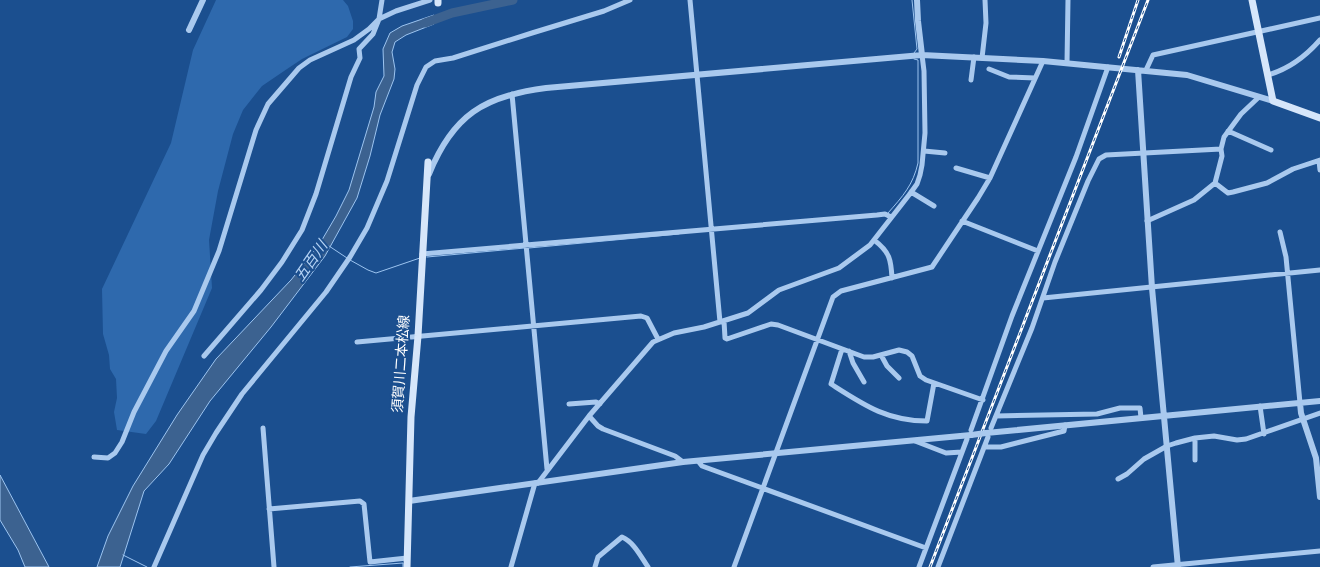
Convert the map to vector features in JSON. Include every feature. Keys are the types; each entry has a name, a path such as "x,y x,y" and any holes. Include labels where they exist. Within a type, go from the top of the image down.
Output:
{"main road":[{"path":"1252,0 1272,101 1320,118"},
{"name":"須賀川二本松線","path":"407,567 411,417 429,174 428,162"}],"street":[{"path":"189,30 203,0"},
{"path":"204,356 261,290 282,262 302,230 316,194 351,77 360,58 359,49 373,34 379,19 382,0"},
{"path":"94,457 108,458 115,454 134,412 162,359 194,311 219,251 256,130 268,104 300,68 310,60 354,40 379,19 430,0"},
{"path":"154,567 203,455 220,426 242,394 326,292 367,228 387,181 416,85 426,67 435,61 453,58 611,8 630,0"},
{"path":"690,0 711,230 725,338 728,339 774,324 864,357 899,350 907,352 912,356 920,376 934,383 983,400"},
{"path":"511,567 536,483 649,345 658,339 674,333 722,322 748,313 783,288 839,268 864,250 874,240 911,192 918,180 924,151 924,79 917,0"},
{"path":"982,58 986,23 984,0"},
{"path":"1067,63 1068,0"},
{"path":"1146,70 1153,55 1320,18"},
{"path":"1268,75 1287,68 1298,61 1320,40"},
{"path":"429,174 444,142 461,121 487,103 512,94 546,88 922,55 1043,61 1187,75 1272,101"},
{"path":"971,80 974,57"},
{"path":"734,567 833,297 837,293 932,267 990,178 1043,61"},
{"path":"919,567 983,400 1012,316 1076,157 1108,67"},
{"path":"989,69 1009,77 1035,78"},
{"path":"1138,70 1152,288 1178,566"},
{"path":"512,94 547,469"},
{"path":"1147,221 1194,200 1214,183 1222,156 1221,148 1224,137 1241,114 1259,96"},
{"path":"1228,131 1272,150"},
{"path":"991,428 1043,298 1055,262 1099,159 1106,156 1221,148"},
{"path":"924,151 945,153"},
{"path":"1214,183 1228,193 1267,183 1294,169 1319,160 1320,170"},
{"path":"956,168 990,178"},
{"path":"911,192 934,206"},
{"path":"422,254 885,214 892,217"},
{"path":"962,221 1038,251"},
{"path":"1280,232 1285,249 1300,403 1303,420 1316,458 1320,497"},
{"path":"874,240 885,250 890,259 892,278"},
{"path":"1043,298 1320,270"},
{"path":"357,342 642,316 647,318 658,339"},
{"path":"842,349 831,384 876,411 898,418 927,421 934,383"},
{"path":"849,351 853,364 864,382"},
{"path":"881,355 887,366 899,378"},
{"path":"409,501 683,462 776,452 987,435 1065,425 1320,401"},
{"path":"569,404 596,402 600,404"},
{"path":"1260,406 1264,434"},
{"path":"996,416 1097,414 1120,408 1140,408 1141,418"},
{"path":"1118,479 1127,474 1144,459 1167,446 1195,438 1220,436 1246,440 1320,413"},
{"path":"589,416 603,429 675,456 683,462"},
{"path":"984,447 1001,447 1064,431 1065,425"},
{"path":"263,428 274,567"},
{"path":"938,567 987,435"},
{"path":"1195,438 1195,460"},
{"path":"914,440 946,453 962,452"},
{"path":"698,461 702,466 926,548"},
{"path":"269,509 360,501 364,504 370,562 407,558"},
{"path":"595,567 598,557 622,537 627,539 634,547 648,567"},
{"path":"1153,567 1320,551"}],"shaded area":[{"path":"216,0 343,0 348,6 353,21 353,29 347,37 302,59 262,86 243,110 233,134 218,191 209,240 212,288 156,421 146,434 117,430 114,412 117,398 116,379 110,369 109,355 103,334 102,289 171,143 193,50"}],"water":[{"path":"434,15 434,24 406,35 395,42 392,52 395,69 394,79 380,115 357,198 325,256 271,327 210,401 169,464 144,491 120,567 97,567 108,536 133,486 177,415 216,359 291,280 319,245 336,216 349,190 374,107 376,92 384,76 383,49 390,33 402,26"},
{"path":"0,475 49,567 25,567 18,550 0,520"}],"waterway":[{"name":"五百川","path":"425,23 452,13 513,0"},
{"path":"912,0 917,49 914,53"},
{"path":"888,213 907,190 918,163 918,60 914,59"},
{"path":"529,248 679,234"},
{"path":"329,246 347,258"},
{"path":"427,257 525,248"},
{"path":"350,260 376,273 420,258"},
{"path":"123,555 147,567"},
{"path":"350,567 403,563 403,567"}],"railway":[{"path":"1119,57 1138,0"},
{"path":"930,567 1148,0"}]}
